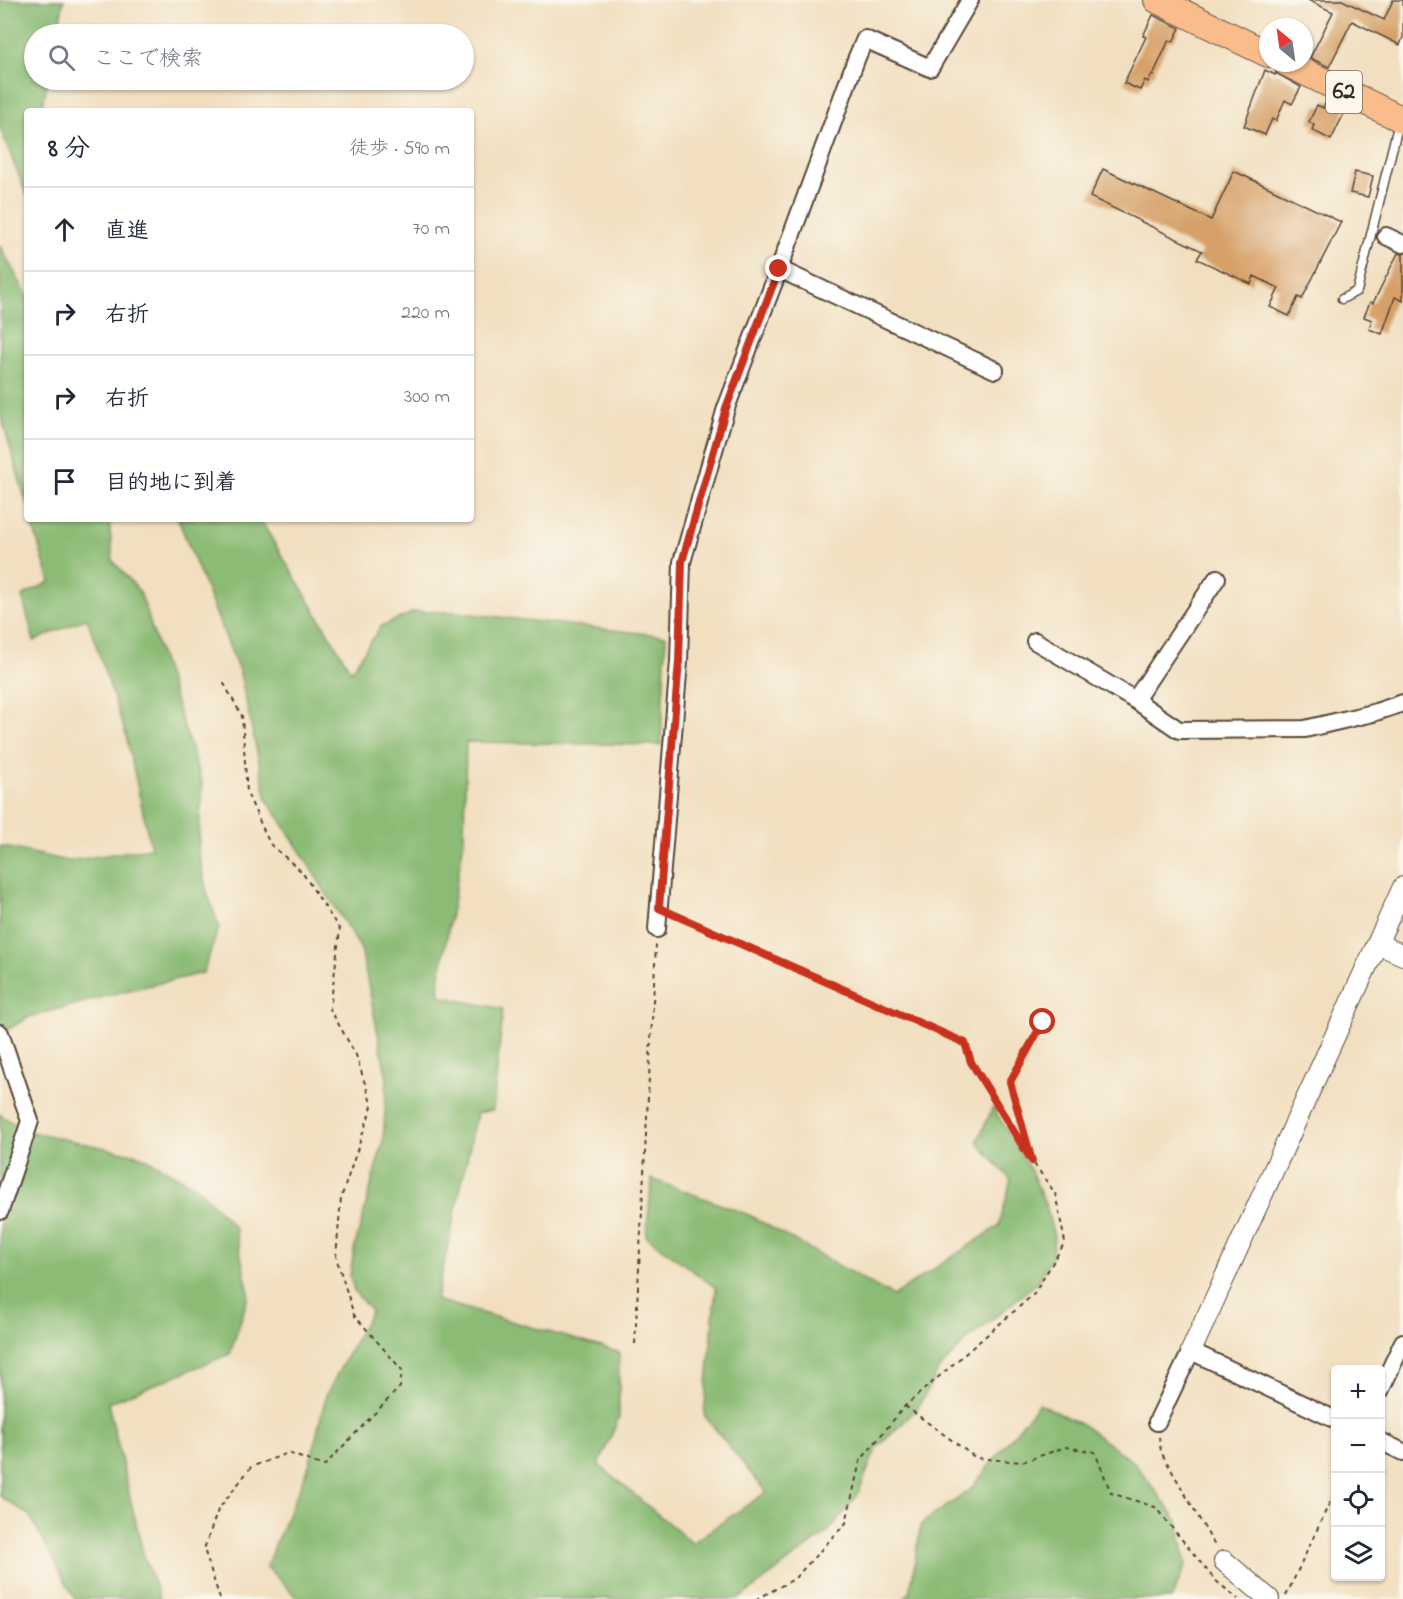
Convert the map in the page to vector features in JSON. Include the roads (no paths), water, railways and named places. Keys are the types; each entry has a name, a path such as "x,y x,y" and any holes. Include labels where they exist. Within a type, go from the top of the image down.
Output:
{"main road":[{"path":"1157,0 1259,50"},
{"name":"62","path":"1304,72 1401,120"}],"street":[{"path":"657,930 679,661 682,562 726,408 857,57 866,39 930,68 970,0"},
{"path":"1386,236 1403,244"},
{"path":"779,269 995,370"},
{"path":"1135,700 1217,578"},
{"path":"1035,641 1135,700 1179,730 1305,729 1373,713 1403,703"},
{"path":"1157,1422 1403,887"},
{"path":"1378,944 1403,955"},
{"path":"0,1033 30,1121 0,1211"},
{"path":"1385,1380 1403,1342"},
{"path":"1191,1351 1333,1419"},
{"path":"1385,1443 1403,1452"},
{"path":"1224,1562 1269,1599"}],"lane":[{"path":"1342,299 1357,291 1401,120"}]}
